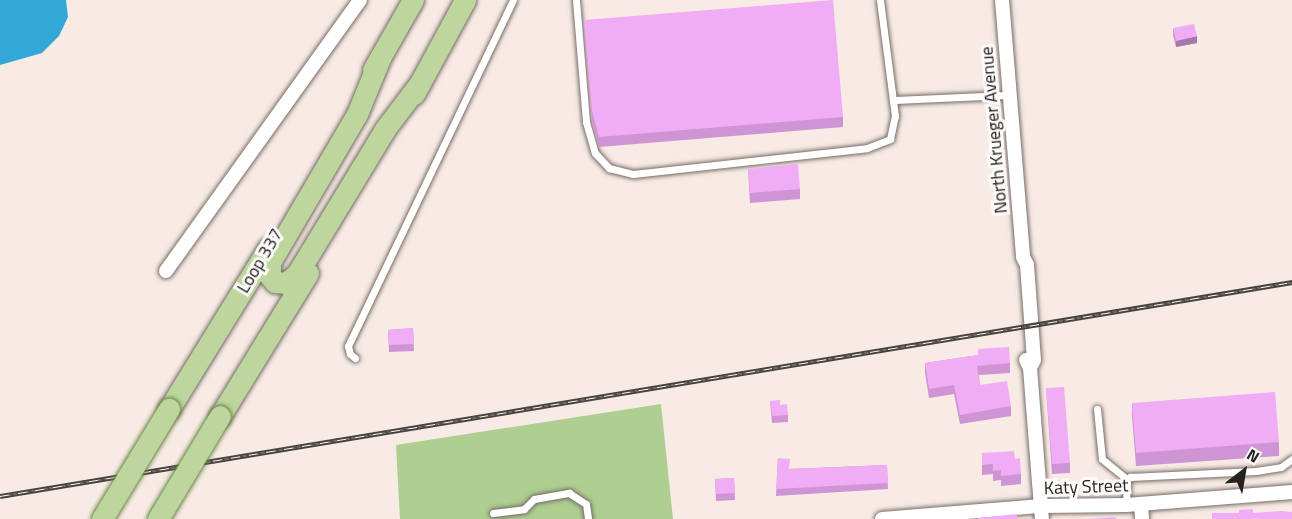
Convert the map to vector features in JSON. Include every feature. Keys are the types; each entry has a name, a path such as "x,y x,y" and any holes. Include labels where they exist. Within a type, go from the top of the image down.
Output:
{"main road":[{"name":"Loop 337","path":"102,519 264,255 413,0"},
{"path":"158,519 322,251 420,83 465,0"},
{"path":"380,58 357,114 270,262 270,276 275,282 286,283 297,274 385,129 420,83"}],"street":[{"path":"166,271 360,0"},
{"name":"North Krueger Avenue","path":"1002,0 1023,257 1020,267 1026,360 1030,368 1042,513"},
{"name":"Katy Street","path":"882,519 1042,513 1292,492"},
{"path":"1141,504 1142,519"}],"lane":[{"path":"355,358 350,354 348,346 513,0"},
{"path":"576,0 586,122 595,153 609,168 633,174 867,148 890,139 895,116 880,0"},
{"path":"893,100 1008,95"},
{"path":"1097,409 1102,459 1127,479 1256,471 1281,467 1292,459"},
{"path":"1126,506 1127,479"},
{"path":"493,513 524,509 534,499 569,493 586,504 588,519"}],"green space":[{"path":"661,404 673,519 400,519 396,445"}],"water":[{"path":"0,0 66,0 68,17 59,36 42,53 0,65"}],"building":[{"path":"833,0 843,117 599,137 592,111 584,20"},
{"path":"1194,24 1197,36 1176,41 1173,28"},
{"path":"798,164 800,189 750,193 748,169"},
{"path":"413,328 414,344 389,345 388,330"},
{"path":"1009,347 1010,363 977,366 980,385 1007,381 1011,406 960,415 954,385 929,389 925,363 978,355 978,349"},
{"path":"1064,387 1070,463 1052,464 1046,388"},
{"path":"1275,392 1279,442 1136,453 1132,403"},
{"path":"780,400 780,405 787,404 788,415 772,416 770,401"},
{"path":"1014,451 1015,459 1020,458 1021,474 1001,476 1001,470 993,471 993,464 982,465 982,453"},
{"path":"778,458 790,459 789,469 887,465 888,483 776,489"},
{"path":"734,478 735,493 716,494 715,479"},
{"path":"1253,509 1253,513 1292,512 1292,519 1212,519 1212,513 1239,513 1239,510"},
{"path":"1017,514 1017,519 978,519 978,518"},
{"path":"1116,517 1116,519 1090,519"}],"railway":[{"path":"0,496 1292,282"}]}
